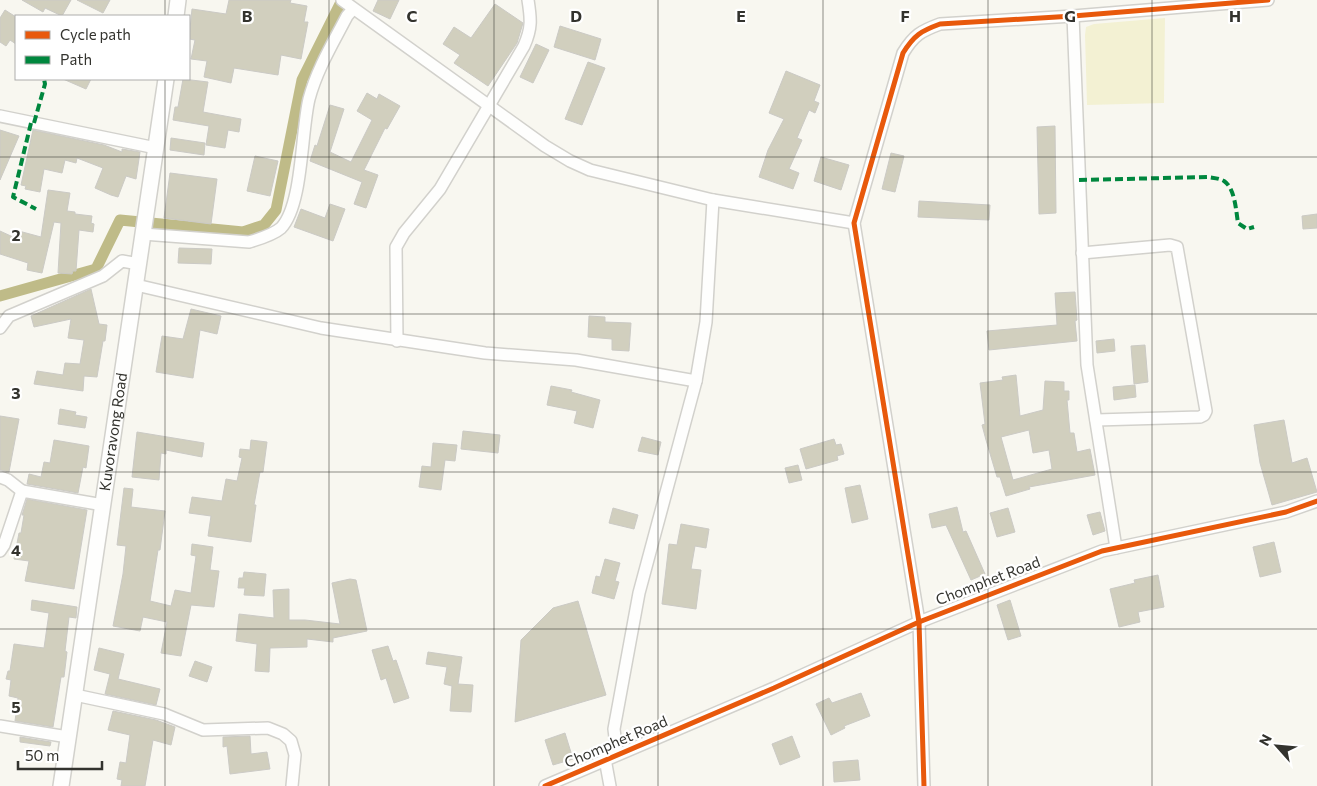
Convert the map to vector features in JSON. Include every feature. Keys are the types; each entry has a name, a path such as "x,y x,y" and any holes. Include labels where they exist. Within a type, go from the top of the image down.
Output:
{"street":[{"path":"176,15 178,0"},
{"path":"397,340 396,247 404,233 440,189 524,46 530,31 531,17 528,0"},
{"path":"924,786 919,622 854,223 903,54 911,40 922,30 940,24 1073,16 1268,0"},
{"path":"144,232 249,242 280,229 288,218 295,202 308,102 314,80 347,16 348,5 545,146 590,170 714,200 854,223"},
{"path":"1073,16 1088,364 1116,548"},
{"name":"Kuvoravong Road","path":"62,786 166,80"},
{"path":"0,116 156,148"},
{"path":"617,754 614,729 639,593 696,381 706,322 714,200"},
{"path":"1082,253 1170,245 1177,247 1206,411 1200,418 1096,420"},
{"path":"0,328 9,316 103,276 122,262 139,264"},
{"path":"136,285 321,328 485,353 576,360 696,381"},
{"path":"0,477 8,480 22,491 103,505"},
{"path":"0,552 22,491"},
{"name":"Chomphet Road","path":"545,786 774,688 919,622 1102,551 1286,512 1317,501"},
{"path":"75,695 164,714 203,730 268,728 283,734 291,741 296,755 292,786"},
{"path":"0,726 68,737"},
{"path":"605,760 610,786"}],"shaded area":[{"path":"1165,18 1164,103 1087,105 1086,27 1094,24"}],"building":[{"path":"22,0 71,0 63,15 45,8 43,12"},
{"path":"77,0 110,0 103,13"},
{"path":"229,0 291,0 290,3 307,6 304,22 308,22 301,59 281,55 278,75 234,68 231,83 204,77 207,61 191,59 195,40 190,39 192,9 226,14"},
{"path":"378,0 399,0 390,19 373,11"},
{"path":"495,4 523,23 517,43 488,86 454,63 460,55 443,44 454,27 471,38"},
{"path":"5,10 15,16 15,43 10,40 6,46 0,42 0,18"},
{"path":"560,26 601,39 595,60 554,47"},
{"path":"536,44 549,50 533,83 520,77"},
{"path":"588,62 605,68 582,125 565,119"},
{"path":"786,71 820,85 814,101 819,103 815,113 809,110 797,138 802,140 789,169 799,173 793,189 759,177 768,150 784,119 769,113"},
{"path":"65,80 90,80 86,89"},
{"path":"183,80 208,82 203,112 241,119 239,132 228,130 225,148 206,145 209,126 173,120 175,107 178,107"},
{"path":"367,93 377,99 379,94 400,106 387,129 385,128 364,170 378,175 366,208 354,204 362,182 310,161 315,145 317,146 330,105 344,109 330,152 351,162 372,120 357,111"},
{"path":"1055,126 1056,213 1039,214 1037,127"},
{"path":"0,130 19,136 0,180"},
{"path":"33,130 104,145 122,152 122,149 140,152 136,179 126,176 118,197 111,195 95,188 103,168 77,158 76,163 65,160 62,173 44,169 40,192 25,189 26,186 21,185"},
{"path":"171,138 205,143 204,155 170,150"},
{"path":"891,153 904,156 895,192 882,189"},
{"path":"255,156 278,161 270,196 247,191"},
{"path":"821,157 849,165 841,190 814,181"},
{"path":"170,173 217,179 211,224 164,218"},
{"path":"48,190 70,193 67,211 92,216 93,232 79,230 76,271 73,271 72,274 58,273 61,223 54,222 42,273 27,270 28,263 0,254 0,231 13,237 15,230 41,237"},
{"path":"919,201 990,205 989,220 918,217"},
{"path":"330,204 345,209 333,241 294,227 301,209 325,218"},
{"path":"1317,214 1317,228 1303,229 1302,216"},
{"path":"179,248 212,249 211,264 178,263"},
{"path":"91,289 99,324 107,325 97,377 84,376 83,391 34,384 37,371 63,375 65,363 80,364 84,340 68,338 71,319 34,327 31,316"},
{"path":"1075,292 1077,341 989,350 987,331 1057,325 1055,293"},
{"path":"191,309 221,316 217,334 200,330 193,378 156,372 162,336 183,339"},
{"path":"589,316 605,317 605,322 631,323 629,351 612,350 612,339 588,337"},
{"path":"1114,339 1115,351 1097,353 1096,341"},
{"path":"1145,345 1148,382 1134,384 1131,346"},
{"path":"1016,375 1020,416 1043,410 1045,381 1064,382 1064,391 1069,391 1069,400 1067,400 1070,433 1074,433 1077,452 1090,449 1095,475 1029,487 1030,489 1006,496 1000,477 997,477 982,425 985,424 980,383 1003,380 1002,377","holes":["1029,430 1033,453 1049,450 1052,469 1013,480 1001,437"]},
{"path":"1135,385 1136,397 1114,400 1113,387"},
{"path":"551,386 572,390 571,392 600,400 593,428 574,423 577,411 547,405"},
{"path":"60,409 76,412 75,415 87,417 85,428 58,424"},
{"path":"0,416 19,419 9,472 0,470"},
{"path":"1284,420 1292,463 1307,458 1317,492 1272,505 1260,463 1254,425"},
{"path":"463,431 500,435 498,453 461,449"},
{"path":"137,432 204,443 202,457 166,450 166,454 161,453 159,480 132,477"},
{"path":"642,437 661,442 658,455 638,451"},
{"path":"834,439 836,445 841,444 844,454 837,456 838,460 806,469 800,449"},
{"path":"54,440 89,446 86,468 83,467 78,493 27,484 29,474 41,477 44,462 50,463"},
{"path":"251,440 267,442 263,472 260,472 254,505 256,505 251,542 208,536 211,516 189,513 192,497 222,501 226,479 237,481 242,458 239,457 240,449 250,450"},
{"path":"433,443 457,445 455,461 445,460 441,490 419,487 422,466 431,467"},
{"path":"798,465 802,480 789,483 785,468"},
{"path":"860,485 868,519 852,523 845,488"},
{"path":"124,488 133,489 131,507 165,511 150,601 171,606 175,590 191,593 196,556 191,555 192,544 213,547 210,570 219,571 214,607 191,605 181,656 161,653 167,622 143,617 140,631 113,626 123,574 126,546 117,545"},
{"path":"27,499 87,510 74,589 25,581 29,561 14,559"},
{"path":"957,507 963,532 966,531 985,574 971,580 946,525 932,528 929,514"},
{"path":"613,508 638,515 634,529 609,523"},
{"path":"1008,508 1015,532 997,537 990,513"},
{"path":"1100,512 1105,531 1093,535 1087,515"},
{"path":"681,524 709,529 706,548 695,546 691,569 701,570 696,609 662,604 669,544 677,545"},
{"path":"1274,542 1281,572 1260,577 1253,547"},
{"path":"605,559 620,563 615,581 619,582 614,599 592,593 596,576 600,577"},
{"path":"244,572 266,574 264,596 244,595 245,588 238,588 239,578 243,578"},
{"path":"1158,575 1164,607 1138,612 1140,622 1119,627 1110,589 1135,583 1134,580"},
{"path":"350,579 356,580 367,631 333,638 333,642 307,639 307,647 270,648 269,672 255,671 257,644 236,641 239,614 274,618 273,590 289,589 289,620 340,624 332,583"},
{"path":"32,600 77,607 76,618 69,617 64,677 61,677 53,727 15,721 18,698 9,696 11,680 6,679 8,671 10,671 14,644 44,648 49,613 31,610"},
{"path":"1010,600 1021,636 1008,640 997,605"},
{"path":"578,601 606,695 515,722 521,640 553,608"},
{"path":"388,646 393,661 396,660 409,698 394,703 386,678 381,680 372,650"},
{"path":"99,648 124,654 118,679 160,689 156,705 105,694 110,674 94,670"},
{"path":"428,652 462,657 458,684 473,685 471,712 450,711 452,686 444,684 447,667 426,664"},
{"path":"195,661 212,667 207,682 189,676"},
{"path":"861,693 870,716 844,726 845,728 831,735 816,704 829,698 832,703"},
{"path":"113,711 156,720 175,727 171,745 153,740 145,786 121,786 122,780 117,779 120,762 126,763 130,735 108,730"},
{"path":"565,733 573,759 553,765 545,740"},
{"path":"250,736 251,754 267,752 270,769 230,774 227,746 223,747 223,737"},
{"path":"792,736 800,757 780,765 772,744"},
{"path":"20,737 51,742 50,746 20,742"},
{"path":"858,760 860,780 834,782 833,762"}],"waterway":[{"path":"0,296 96,269 120,220 243,232 264,225 276,210 302,80 342,0"}],"marked path":[{"path":"34,123 45,84 44,80"},
{"path":"31,123 13,197 36,209"},
{"path":"1079,180 1208,177 1218,179 1228,184 1231,189 1238,223 1247,229 1254,227"}],"cycle path":[{"path":"924,786 919,622 854,223 903,53 918,34 940,24 1073,16 1268,0"},
{"path":"545,786 774,688 919,622 1102,551 1286,512 1317,501"}]}
